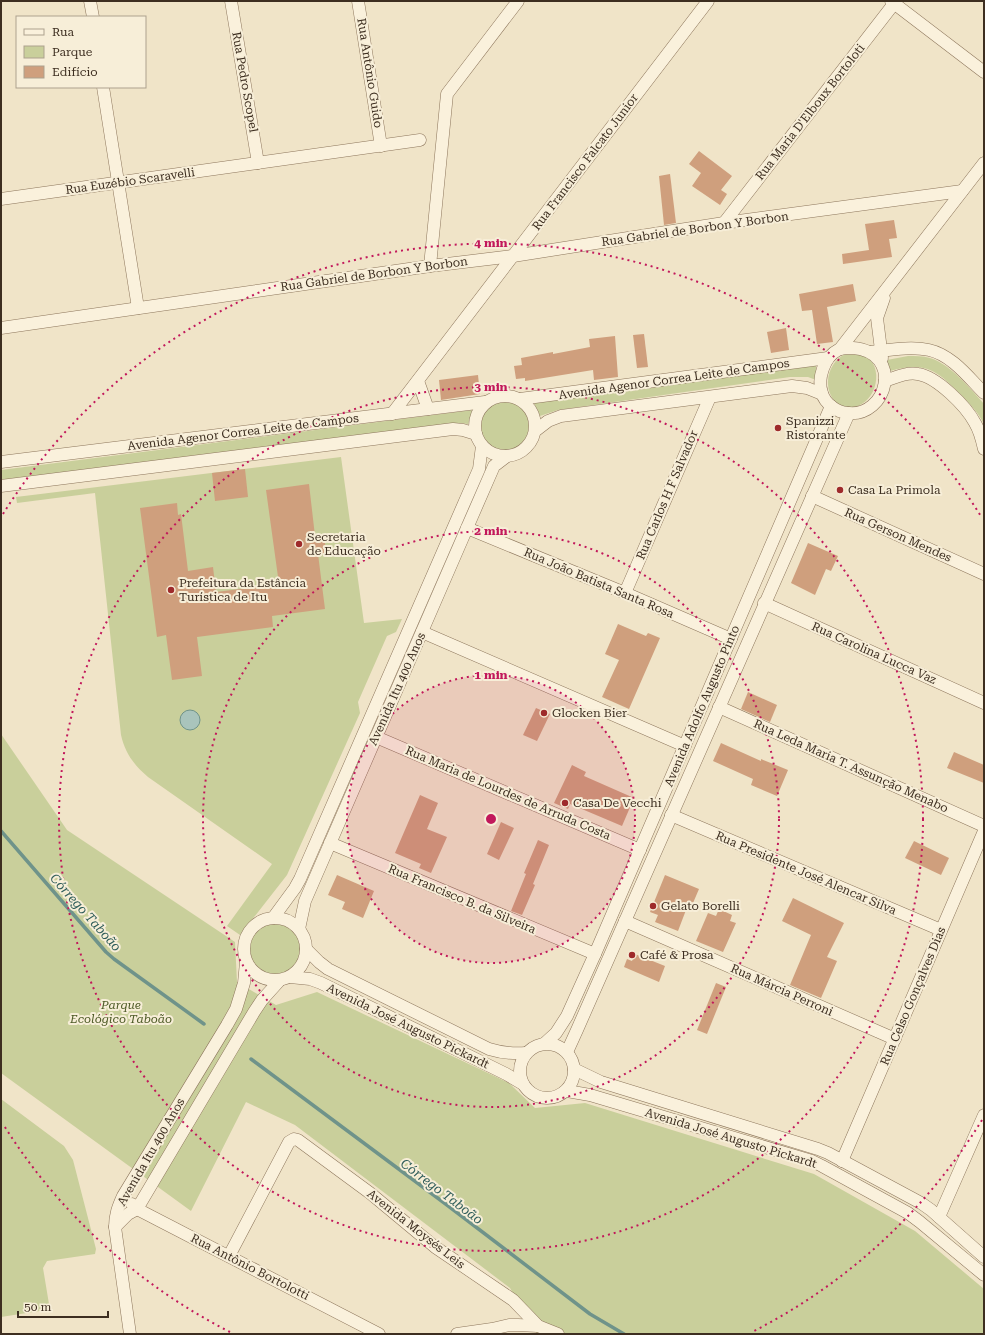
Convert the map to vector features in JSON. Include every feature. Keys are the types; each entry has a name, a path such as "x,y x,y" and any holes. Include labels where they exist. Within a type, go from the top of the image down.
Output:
{"street":[{"path":"90,1 93,16"},
{"name":"Rua Pedro Scopel","path":"231,1 258,163"},
{"name":"Rua Antônio Guido","path":"358,1 381,146"},
{"path":"430,266 447,94 518,1"},
{"name":"Rua Francisco Falcato Junior","path":"392,414 708,1"},
{"path":"894,2 984,72"},
{"name":"Rua Maria D'Elboux Bortoloti","path":"724,223 894,2"},
{"path":"103,88 138,308"},
{"name":"Rua Euzébio Scaravelli","path":"1,199 420,140"},
{"path":"892,281 881,304 877,318 876,351 883,366 885,381 884,389 879,399 870,407 860,412 849,413 839,411 831,406 822,394 822,376 828,358 840,349 892,281 984,163"},
{"name":"Rua Gabriel de Borbon Y Borbon","path":"1,328 430,266 513,256 724,223 962,191"},
{"path":"840,349 863,348 876,351 930,350 938,353 958,367 984,393"},
{"name":"Avenida Agenor Correa Leite de Campos","path":"520,399 828,358"},
{"path":"885,381 906,374 917,374 934,380 943,386 968,412 974,421 982,438 984,449"},
{"path":"418,381 428,409"},
{"name":"Avenida Agenor Correa Leite de Campos","path":"535,431 548,421 561,416 792,386 807,388 822,394"},
{"path":"503,395 520,399 533,413 535,431 532,438 522,451 515,454 500,456 493,454 482,446 476,434 474,427 477,414 485,402 496,396 503,395"},
{"name":"Rua Carlos H F Salvador","path":"625,593 710,397"},
{"name":"Avenida Agenor Correa Leite de Campos","path":"1,462 485,402"},
{"name":"Avenida Adolfo Augusto Pinto","path":"545,1044 556,1033 567,1016 595,954 831,406"},
{"name":"Avenida Adolfo Augusto Pinto","path":"566,1052 849,413"},
{"name":"Avenida Agenor Correa Leite de Campos","path":"1,486 453,429 476,434"},
{"name":"Avenida Itu 400 Anos","path":"273,918 295,888 303,872 478,469 482,446"},
{"name":"Avenida Itu 400 Anos","path":"299,929 305,901 494,466 507,456"},
{"name":"Rua Gerson Mendes","path":"812,496 984,574"},
{"name":"Rua João Batista Santa Rosa","path":"467,528 625,593 731,639"},
{"name":"Rua Carolina Lucca Vaz","path":"764,603 984,703"},
{"path":"422,632 685,746"},
{"name":"Rua Leda Maria T. Assunção Menabo","path":"719,707 984,826"},
{"name":"Rua Maria de Lourdes de Arruda Costa","path":"376,737 640,850"},
{"name":"Rua Presidente José Alencar Silva","path":"671,815 941,930"},
{"name":"Rua Celso Gonçalves Dias","path":"842,1161 984,830"},
{"name":"Rua Francisco B. da Silveira","path":"330,843 595,954"},
{"path":"279,918 290,922 299,929 304,938 306,949 304,960 299,970 285,978 266,980 249,968 246,962 244,949 247,936 255,925 267,919 279,918"},
{"name":"Rua Márcia Perroni","path":"625,921 895,1039"},
{"name":"Avenida José Augusto Pickardt","path":"306,949 328,969 489,1049 504,1053 526,1054"},
{"name":"Avenida Itu 400 Anos","path":"115,1227 115,1218 123,1196 236,1009 244,983 246,962"},
{"name":"Avenida Itu 400 Anos","path":"115,1227 128,1214 137,1209 254,1012 262,1000 285,978"},
{"name":"Avenida José Augusto Pickardt","path":"285,978 310,979 321,983 506,1074 522,1084"},
{"path":"545,1044 557,1045 566,1052 570,1057 574,1069 574,1076 571,1084 566,1090 560,1096 551,1098 534,1096 528,1091 522,1084 519,1072 520,1065 526,1054 534,1047 545,1044"},
{"name":"Avenida José Augusto Pickardt","path":"574,1069 601,1082 818,1149 921,1203 984,1256"},
{"name":"Avenida José Augusto Pickardt","path":"566,1090 590,1095 817,1164 908,1213 984,1275"},
{"path":"938,1217 984,1115"},
{"name":"Avenida Moysés Leis","path":"228,1256 289,1142 291,1140 298,1140 370,1193 435,1247 513,1300 538,1326"},
{"name":"Rua Antônio Bortolotti","path":"123,1196 137,1209 379,1334"},
{"path":"115,1227 130,1334"},
{"path":"457,1334 509,1325 538,1326 558,1334"}],"green space":[{"path":"852,352 862,353 873,363 876,372 876,380 870,397 864,403 857,406 844,407 839,405 834,400 829,389 828,382 831,370 838,359"},
{"path":"908,356 925,357 938,361 960,378 984,404 984,424 971,405 945,379 930,370 912,367 890,371 887,360"},
{"path":"816,365 816,380 808,377 790,377 558,410 540,416 534,403"},
{"path":"500,402 510,402 519,406 525,412 529,421 529,431 525,440 519,446 510,450 500,450 491,446 485,440 481,431 481,421 485,412 491,406"},
{"path":"473,410 468,424 461,423 1,480 1,470"},
{"path":"341,457 364,623 402,619 396,632 387,636 358,702 360,713 287,875 240,935 227,926 272,864 148,777 134,763 125,747 121,735 95,493 17,503 16,497"},
{"name":"Parque Ecológico Taboão","path":"1,734 67,830 235,942 237,982 276,1005 317,992 509,1083 535,1108 585,1103 814,1174 915,1231 984,1289 984,1334 537,1334 510,1288 295,1125 246,1102 191,1211 1,1073"},
{"path":"275,923 285,925 293,931 299,939 301,949 299,959 293,967 285,973 275,975 265,973 257,967 251,959 249,949 251,939 257,931 265,925"},
{"path":"1,1099 64,1146 73,1160 96,1249 95,1254 47,1261 43,1268 49,1304 46,1310 1,1317"}],"water":[{"path":"190,710 197,713 200,720 197,727 190,730 183,727 180,720 183,713"}],"building":[{"path":"699,151 732,176 721,190 727,194 720,205 692,186 701,173 689,164"},
{"path":"670,174 676,223 664,225 659,176"},
{"path":"894,220 897,238 889,239 892,257 843,264 842,254 869,250 865,224"},
{"path":"853,284 856,301 827,307 833,342 817,344 812,310 802,311 799,294"},
{"path":"786,328 789,350 771,353 767,332"},
{"path":"644,334 648,367 637,368 633,335"},
{"path":"615,336 618,377 594,380 593,370 525,381 525,378 516,379 514,366 522,365 521,358 590,347 589,339"},
{"path":"478,375 480,394 441,400 439,380"},
{"path":"245,469 248,497 215,501 212,473"},
{"path":"309,484 315,536 324,534 326,553 318,554 325,609 272,616 273,627 197,637 202,676 172,680 166,635 157,637 140,508 177,503 178,515 181,514 188,571 213,567 216,592 279,584 266,490"},
{"path":"808,543 838,556 831,571 826,569 815,595 791,583"},
{"path":"618,624 646,636 648,633 660,638 629,709 602,697 619,660 605,654"},
{"path":"748,692 777,705 770,722 741,709"},
{"path":"536,708 550,714 537,741 523,735"},
{"path":"721,743 761,761 761,759 788,770 777,796 751,785 753,779 713,761"},
{"path":"954,752 984,765 984,783 947,768"},
{"path":"572,765 586,772 584,776 634,798 622,826 570,804 568,809 554,803"},
{"path":"420,795 438,803 427,829 447,837 431,873 419,868 421,864 395,853"},
{"path":"501,822 514,828 499,860 487,854"},
{"path":"538,840 549,845 533,884 535,885 522,915 511,911 526,874 524,873"},
{"path":"914,841 949,858 941,875 905,858"},
{"path":"337,875 374,891 363,918 342,909 345,902 328,895"},
{"path":"665,875 699,889 690,910 686,910 678,931 655,922 658,915 650,912"},
{"path":"793,898 844,923 827,957 837,961 821,998 790,985 811,935 782,921"},
{"path":"719,909 732,915 730,921 736,923 723,952 696,941 708,913 716,916"},
{"path":"635,954 665,966 659,982 624,967 627,959 632,961"},
{"path":"716,983 726,987 707,1034 697,1030"}],"waterway":[{"name":"Córrego Taboão","path":"1,831 106,952 204,1024"},
{"name":"Córrego Taboão","path":"251,1059 590,1314 624,1334"}],"place":[{"name":"Spanizzi Ristorante","path":"778,428"},
{"name":"Casa La Primola","path":"840,490"},
{"name":"Secretaria de Educação","path":"299,544"},
{"name":"Prefeitura da Estância Turística de Itu","path":"171,590"},
{"name":"Glocken Bier","path":"544,713"},
{"name":"Casa De Vecchi","path":"565,803"},
{"name":"Gelato Borelli","path":"653,906"},
{"name":"Café & Prosa","path":"632,955"}]}
